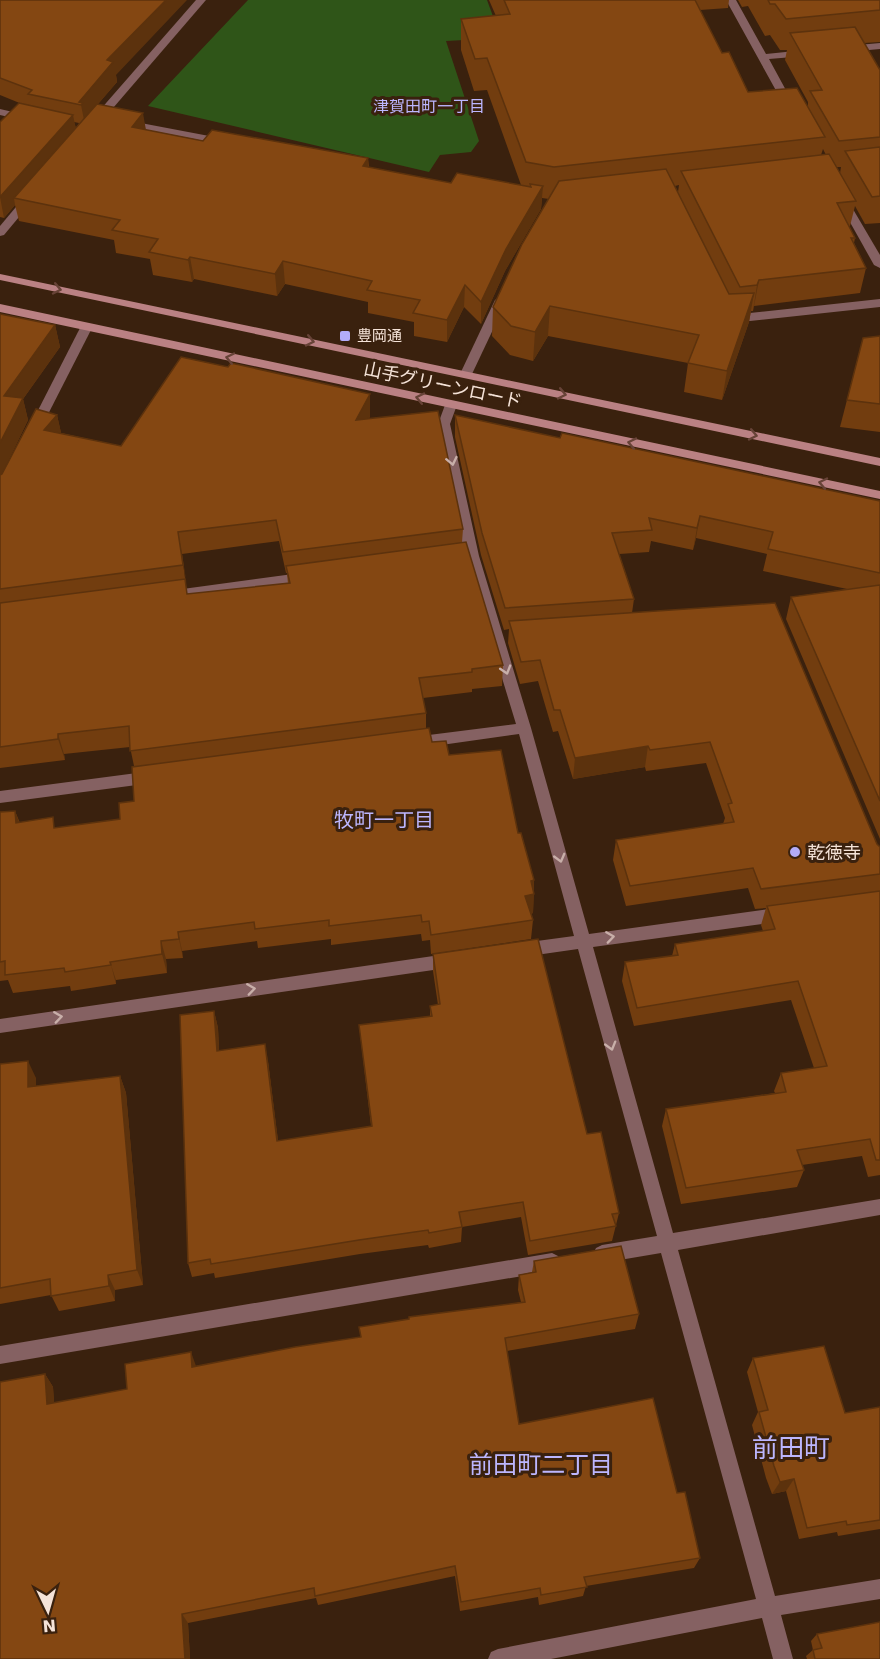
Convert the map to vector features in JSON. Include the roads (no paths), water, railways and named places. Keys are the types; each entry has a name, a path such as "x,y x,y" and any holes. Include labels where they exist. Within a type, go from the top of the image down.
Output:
{"street":[{"path":"88,131 201,0"},
{"path":"731,0 795,115"},
{"path":"833,50 880,46"},
{"path":"762,57 821,51"},
{"path":"0,112 33,119"},
{"path":"98,118 238,144"},
{"path":"0,233 41,184"},
{"path":"839,193 880,265"},
{"name":"山手グリーンロード","path":"0,277 880,462"},
{"path":"466,374 504,292"},
{"path":"724,309 730,320 880,303"},
{"name":"山手グリーンロード","path":"0,308 880,495"},
{"path":"27,443 86,328"},
{"path":"451,405 444,424 466,557 502,637 524,728 582,941 783,1659"},
{"path":"153,598 318,576"},
{"path":"396,745 524,728"},
{"path":"0,797 163,776"},
{"path":"501,953 800,912"},
{"path":"0,1026 466,958"},
{"path":"0,1355 880,1208"},
{"path":"498,1659 768,1607 880,1589"}],"place":[{"name":"豊岡通","path":"345,336"},
{"name":"乾徳寺","path":"795,852"}],"district":[{"name":"津賀田町一丁目","path":"429,106"},
{"name":"牧町一丁目","path":"384,820"},
{"name":"前田町","path":"791,1448"},
{"name":"前田町二丁目","path":"541,1465"}]}
